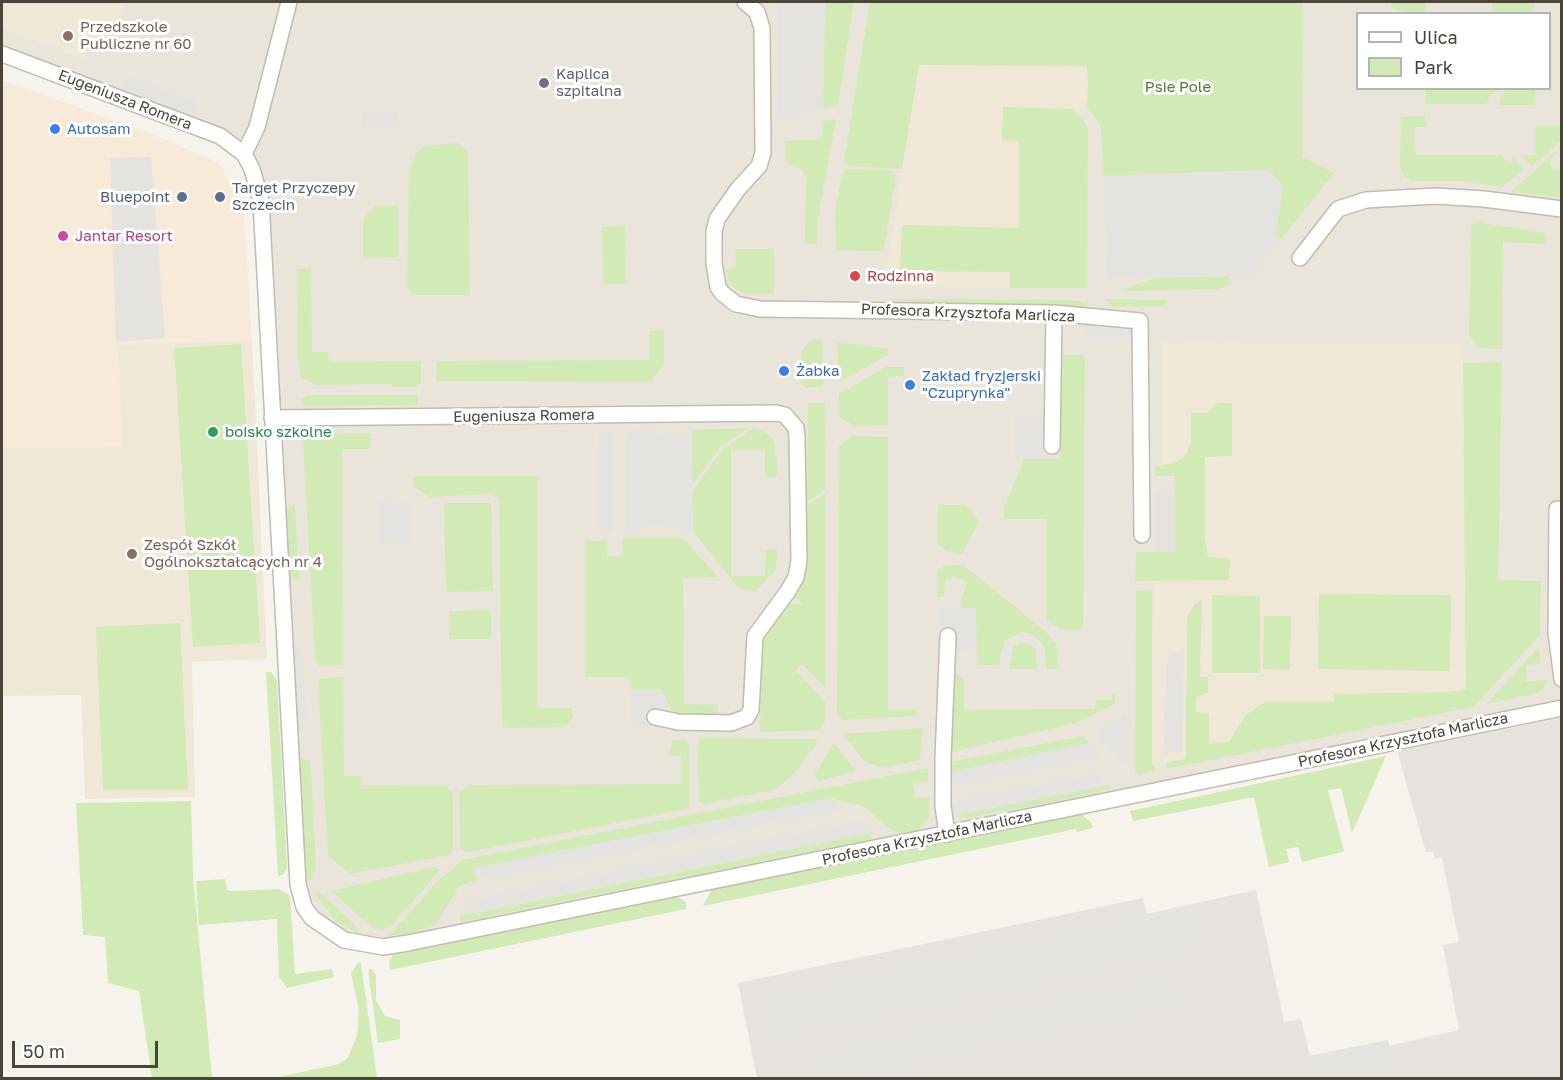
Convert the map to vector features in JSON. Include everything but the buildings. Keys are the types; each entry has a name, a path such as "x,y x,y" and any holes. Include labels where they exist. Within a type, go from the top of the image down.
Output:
{"street":[{"path":"272,418 261,201 252,169 244,154 257,126 289,2"},
{"name":"Profesora Krzysztofa Marlicza","path":"745,2 757,12 762,28 763,153 759,166 726,203 714,232 718,288 727,298 746,307 760,309 1054,313 1140,321 1142,535"},
{"name":"Eugeniusza Romera","path":"2,54 220,136 244,154"},
{"path":"1300,258 1338,209 1366,200 1435,196 1484,199 1562,209"},
{"path":"1052,446 1054,313"},
{"name":"Eugeniusza Romera","path":"272,418 776,413 785,415 796,428 799,561 796,577 788,591 755,636 751,710 747,717 731,723 678,722 655,717"},
{"name":"Profesora Krzysztofa Marlicza","path":"272,418 297,884 304,907 322,928 354,943 383,947 1562,708"},
{"path":"1557,509 1556,632 1562,680"},
{"path":"947,834 943,806 943,758 948,636"}],"shaded area":[{"path":"2,2 1561,2 1561,702 595,900 379,941 340,932 323,918 307,899 303,879 256,162 237,137 2,48"},
{"name":"Przedszkole Publiczne nr 60","path":"2,2 126,2 109,51 91,44 84,59 2,29"},
{"path":"777,2 825,2 823,109 777,119"},
{"path":"918,65 1088,66 1088,101 1080,115 1088,129 1087,288 884,287"},
{"path":"132,78 194,100 200,120 118,87"},
{"path":"2,80 152,134 219,163 243,204 252,340 117,345 123,447 2,448"},
{"path":"362,112 397,112 397,126 362,126"},
{"path":"151,157 165,338 116,342 110,158"},
{"path":"1269,170 1283,186 1276,233 1280,240 1255,274 1107,279 1103,176"},
{"path":"1086,319 1122,319 1136,337 1086,337"},
{"name":"Zespół Szkół Ogólnokształcących nr 4","path":"252,340 267,659 192,662 195,797 85,799 81,695 2,696 2,448 123,447 117,345"},
{"path":"1161,343 1460,344 1463,363 1466,689 1152,766 1153,558 1180,558 1181,474 1161,473"},
{"path":"1015,416 1061,416 1060,459 1015,459"},
{"path":"639,429 653,429 666,437 678,437 692,430 693,531 677,531 676,526 641,527 640,531 625,531 625,437"},
{"path":"599,431 612,431 612,532 598,532"},
{"path":"1156,492 1175,492 1175,552 1155,552"},
{"path":"380,501 410,503 410,542 381,542"},
{"path":"940,608 976,608 976,648 963,649 956,654 940,651"},
{"path":"293,643 303,650 306,723 298,729"},
{"path":"1184,649 1182,751 1163,754 1167,657"},
{"path":"631,689 661,689 672,711 672,728 631,727"},
{"path":"1127,713 1128,764 1095,733"},
{"path":"1561,718 1561,1078 757,1078 738,983 1143,898 1147,914 1256,890 1284,1022 1301,1019 1310,1056 1388,1040 1389,1046 1459,1030 1443,945 1459,942 1442,858 1435,858 1433,852 1426,852 1397,751"},
{"path":"1089,743 1100,756 949,786 950,772"},
{"path":"1097,773 1107,785 953,816 950,802"},
{"path":"830,798 838,810 478,880 473,868"},
{"path":"859,821 871,833 460,916 467,901"},
{"path":"1192,908 1200,945 768,1037 760,1000"},
{"path":"1173,978 1179,1003 824,1078 819,1055"},
{"path":"1388,1040 1394,1071 1357,1078 1314,1078 1309,1056"}],"green space":[{"path":"825,2 854,2 838,106 823,109"},
{"name":"Psie Pole","path":"870,2 1303,2 1302,157 1334,173 1280,240 1276,233 1282,186 1269,170 1103,176 1101,126 1086,105 1088,101 1087,66 919,65 902,169 849,166 844,161"},
{"path":"1391,2 1426,2 1426,10 1423,12 1405,12 1391,8"},
{"path":"1492,2 1534,2 1534,12 1493,12"},
{"path":"1426,90 1494,90 1486,104 1426,104"},
{"path":"1505,90 1535,90 1535,105 1499,105 1499,100"},
{"path":"1003,107 1072,109 1080,115 1088,129 1087,288 1010,288 1010,272 900,271 902,225 1019,228 1019,141 1002,140"},
{"path":"1425,116 1427,127 1414,127 1415,155 1501,155 1509,163 1514,158 1524,169 1501,187 1462,181 1412,181 1405,177 1400,168 1401,117"},
{"path":"836,119 818,219 817,244 805,244 806,177 802,169 786,164 785,141 822,139 823,121"},
{"path":"1535,126 1561,126 1561,140 1532,167 1519,155 1535,155"},
{"path":"458,143 468,152 470,295 414,295 407,287 409,170 417,152 423,146"},
{"path":"1561,147 1551,159 1551,169 1561,170 1561,197 1511,192"},
{"path":"847,169 890,170 896,176 884,249 880,251 836,250 835,214 842,174"},
{"path":"374,206 398,206 398,257 363,258 363,220"},
{"path":"1475,222 1545,233 1546,244 1503,242 1502,349 1479,348 1469,335 1471,228"},
{"path":"625,226 626,284 603,284 602,227"},
{"path":"735,249 774,249 774,294 744,294 735,288 727,278 727,270 736,267"},
{"path":"311,268 312,352 328,352 329,362 421,361 421,383 414,387 393,387 390,384 316,385 301,378 298,359 297,269"},
{"path":"1227,276 1233,284 1218,289 1117,291 1155,278"},
{"path":"894,299 1063,300 1080,301 1088,307 890,304"},
{"path":"1105,299 1170,300 1163,306 1113,307"},
{"path":"664,330 664,364 651,382 436,381 437,361 650,360 650,331"},
{"path":"822,339 823,386 806,388 801,384 802,350 810,341"},
{"path":"837,342 888,349 888,355 839,382"},
{"name":"boisko szkolne","path":"241,344 260,643 193,647 174,348"},
{"path":"1062,355 1085,355 1083,630 1061,630 1046,619 1046,519 1004,519 1004,509 1024,459 1060,459"},
{"path":"1502,362 1498,580 1541,581 1540,635 1473,707 1167,769 1166,763 1186,759 1187,618 1194,605 1202,599 1200,677 1208,677 1208,693 1196,697 1196,712 1209,714 1209,744 1229,742 1246,715 1265,702 1334,702 1334,694 1449,692 1466,689 1463,363"},
{"path":"886,367 904,367 904,376 888,377 888,425 855,426 839,417 839,394"},
{"path":"307,395 418,395 418,405 304,406 301,400"},
{"path":"808,403 825,403 826,488 807,502"},
{"path":"1218,403 1232,403 1232,456 1205,457 1205,538 1208,557 1230,559 1229,580 1135,581 1136,552 1175,552 1175,476 1156,476 1154,467 1177,462 1187,454 1191,441 1191,413 1207,413"},
{"path":"748,428 721,446 692,485 692,430"},
{"path":"754,428 764,431 774,440 778,473 774,478 765,478 765,450 731,450 731,576 765,576 766,550 778,549 775,570 756,591 741,589 734,583 693,531 692,492 722,450"},
{"path":"371,433 370,449 342,449 343,665 319,666 315,658 303,441 305,436 310,434"},
{"path":"853,436 888,437 888,710 917,710 917,716 842,720 837,713 839,446"},
{"path":"417,476 538,476 538,708 572,708 573,717 568,724 561,727 508,728 502,725 499,499 491,494 429,497 415,487 413,479"},
{"path":"826,493 826,689 803,665 799,666 796,671 826,703 825,722 819,730 760,732 762,644 771,625 789,604 803,604 793,595 806,570 807,506"},
{"path":"444,503 491,503 493,591 446,592"},
{"path":"295,504 299,581 290,577 286,509"},
{"path":"938,505 966,505 979,521 962,554 947,552 938,544"},
{"path":"623,538 683,538 718,577 683,578 684,704 718,705 718,712 714,716 682,716 672,711 661,689 631,689 630,677 585,677 585,541 607,541 607,556 622,556"},
{"path":"963,565 1046,632 1056,644 1059,669 1046,669 1045,649 1040,641 1032,634 1022,632 1004,641 999,665 977,665 976,608 959,608 967,581 954,577 945,581 944,597 937,597 937,570 944,566"},
{"path":"1152,590 1152,765 1155,765 1155,771 1139,775 1135,771 1136,591"},
{"path":"1319,594 1451,595 1450,671 1318,669"},
{"path":"1212,595 1260,596 1260,673 1212,673"},
{"path":"491,610 491,639 449,639 449,611"},
{"path":"1264,616 1291,616 1290,670 1263,669"},
{"path":"180,623 188,790 103,790 96,627"},
{"path":"1020,642 1030,643 1035,649 1037,669 1009,669 1013,647"},
{"path":"1539,647 1540,664 1526,665 1526,682 1547,680 1546,686 1538,693 1486,704"},
{"path":"950,669 964,680 964,710 1095,709 1096,700 1112,700 1112,695 1115,695 1115,703 1076,723 951,752"},
{"path":"266,672 271,672 277,680 287,868 283,875 278,876"},
{"path":"343,677 344,776 361,776 361,785 446,786 453,794 453,849 450,855 355,873 349,873 328,856 318,682 319,679"},
{"path":"923,728 920,760 883,768 865,762 843,734"},
{"path":"1084,736 1089,743 950,772 950,762"},
{"path":"701,738 817,739 816,744 792,776 774,790 703,804 699,802 697,743"},
{"path":"673,740 686,740 690,746 690,808 474,851 466,852 460,848 459,794 468,785 681,784 681,756 669,755"},
{"path":"833,745 836,745 856,771 819,781 814,775"},
{"path":"1386,756 1352,833 1341,788 1328,790 1344,851 1302,862 1298,847 1286,849 1289,862 1269,867 1254,797 1133,821 1130,811"},
{"path":"300,758 309,761 311,766 316,869 309,883 305,866"},
{"path":"928,768 928,782 913,783 915,799 929,797 929,816 921,829 901,833 891,830 863,806 830,798 473,868 478,880 460,885 436,924 413,933 389,936 439,880 462,860"},
{"path":"1107,785 1111,789 1037,805 968,818 953,816"},
{"path":"191,801 193,877 212,1078 152,1078 139,991 108,983 105,937 83,935 76,803"},
{"path":"1081,814 1091,822 1093,828 1077,832 1076,829 703,906 712,889"},
{"path":"871,833 872,839 460,922 460,916"},
{"path":"434,867 440,870 392,925 383,930 373,928 331,891"},
{"path":"225,879 227,890 279,889 290,896 295,974 332,969 334,977 287,988 279,977 277,919 199,925 196,881"},
{"path":"313,892 319,892 356,926 358,933 337,922"},
{"path":"677,897 686,902 686,909 390,970 389,962 393,955"},
{"path":"358,962 361,963 377,1078 274,1078 339,1064 348,1058 357,1035 359,1010 351,974"},
{"path":"372,969 376,975 376,1000 385,1016 400,1020 400,1039 378,1043 368,970"}],"place":[{"name":"Przedszkole Publiczne nr 60","path":"68,36"},
{"name":"Kaplica szpitalna","path":"544,83"},
{"name":"Autosam","path":"55,129"},
{"name":"Bluepoint","path":"182,197"},
{"name":"Target Przyczepy Szczecin","path":"220,197"},
{"name":"Jantar Resort","path":"63,236"},
{"name":"Rodzinna","path":"855,276"},
{"name":"Żabka","path":"784,371"},
{"name":"Zakład fryzjerski \"Czuprynka\"","path":"910,385"},
{"name":"boisko szkolne","path":"213,432"},
{"name":"Zespół Szkół Ogólnokształcących nr 4","path":"132,554"}]}
